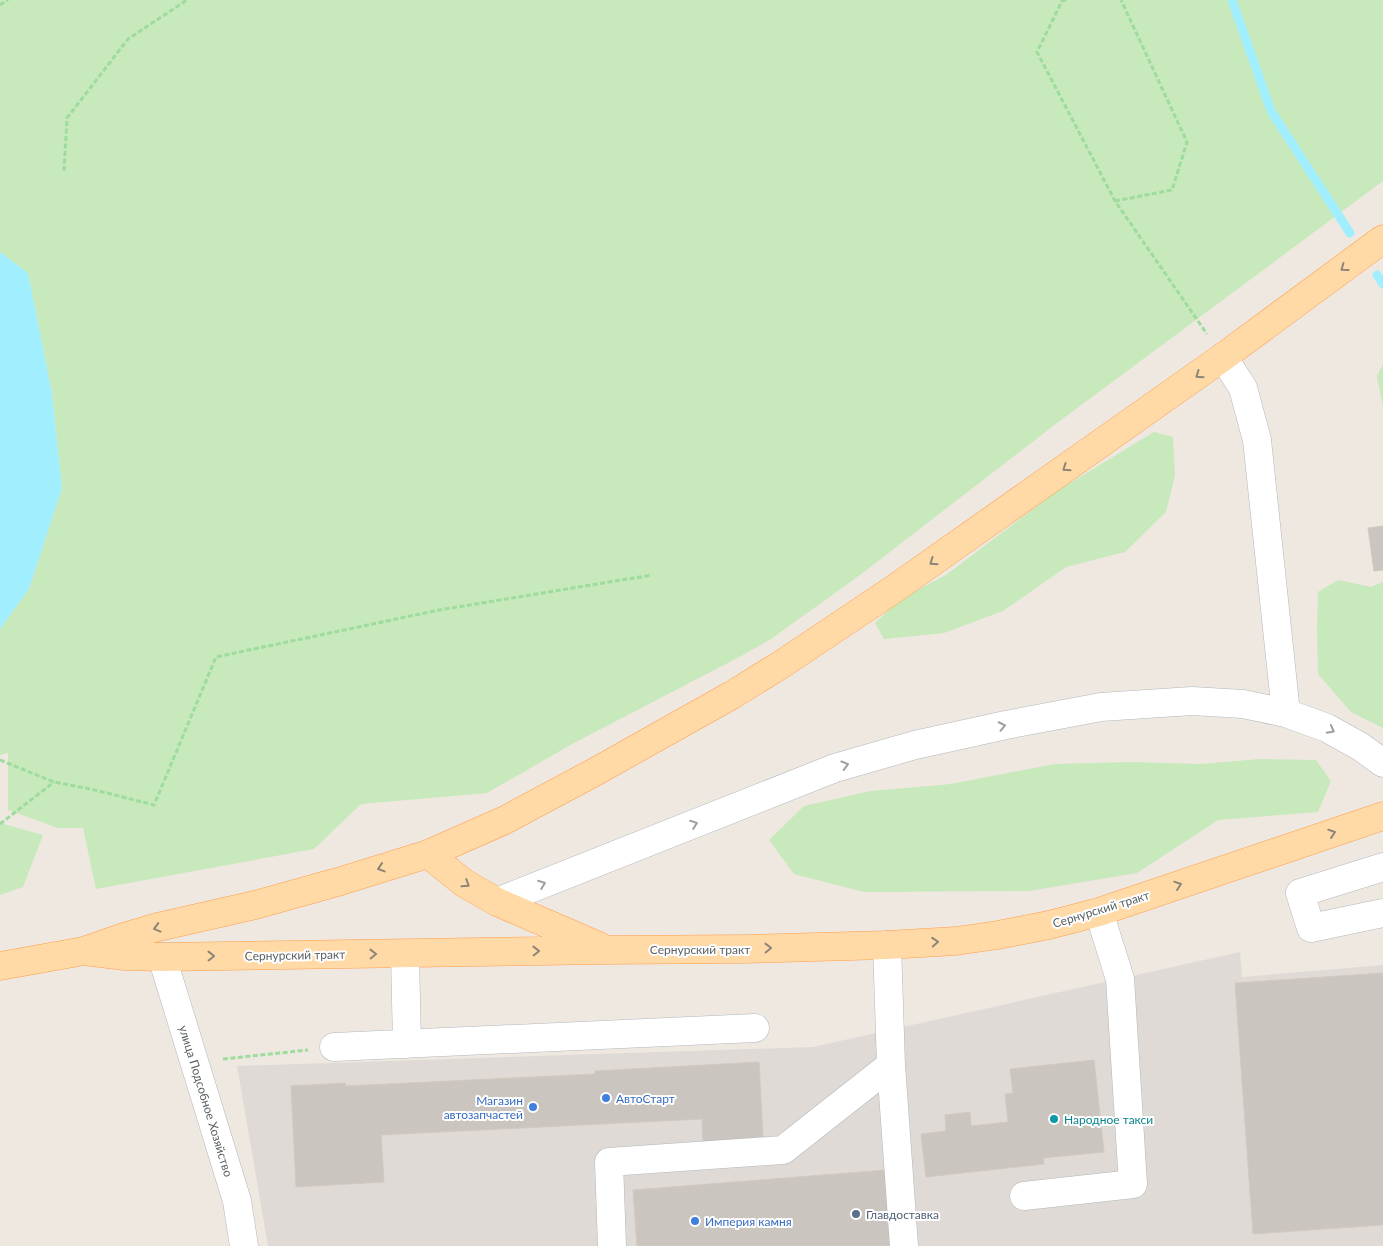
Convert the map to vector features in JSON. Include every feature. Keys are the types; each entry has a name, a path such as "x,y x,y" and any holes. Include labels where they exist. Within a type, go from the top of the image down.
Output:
{"main road":[{"path":"84,951 158,927 255,905 428,854 505,820 540,801 732,695 782,664 894,589 1223,357 1383,239"},
{"name":"Сернурский тракт","path":"0,966 84,951 125,956 162,957 405,954 887,945 956,940 998,935 1049,925 1099,912 1383,816"},
{"path":"428,854 464,884 497,902 606,950"}],"lane":[{"path":"1223,357 1243,388 1257,440 1286,713"},
{"path":"497,902 835,768 915,745 1101,707 1192,701 1242,704 1286,713 1327,728 1383,762"},
{"path":"1383,867 1300,893 1311,928 1383,913"},
{"path":"1024,1196 1133,1184 1120,979 1099,912"},
{"path":"887,945 891,1065 904,1246"},
{"path":"405,954 407,1044"},
{"name":"улица Подсобное Хозяйство","path":"162,957 237,1201 244,1246"},
{"path":"334,1047 755,1028"},
{"path":"612,1246 609,1162 783,1150 891,1065"}],"path":[{"path":"0,5 8,0"},
{"path":"64,170 67,118 128,39 187,0"},
{"path":"1066,0 1062,1 1037,52 1115,201 1223,357"},
{"path":"1115,201 1172,190 1187,142 1121,0"},
{"path":"0,760 54,782 154,805 216,656 439,610 652,575"},
{"path":"0,824 54,782"},
{"path":"195,1062 334,1047"}],"shaded area":[{"path":"1240,952 1242,977 1383,965 1383,1246 268,1246 237,1066 813,1047"}],"green space":[{"path":"0,0 1383,0 1383,181 1057,423 860,575 771,639 745,654 572,744 487,793 361,804 314,849 96,889 83,828 58,828 8,810 8,753 0,755 0,629 29,589 62,488 52,394 28,273 0,252"},
{"path":"1383,364 1383,407 1377,376"},
{"path":"1154,432 1173,437 1175,476 1166,512 1125,552 1066,567 1003,611 944,633 884,639 875,623 900,599 946,575 1057,491"},
{"path":"1338,580 1371,587 1383,582 1383,728 1351,712 1318,674 1318,592"},
{"path":"1260,759 1316,760 1331,781 1318,812 1218,820 1137,873 1029,891 864,892 794,874 769,840 804,806 871,791 951,784 1055,764 1131,762 1200,764"},
{"path":"0,823 43,835 23,887 0,895"}],"water":[{"path":"0,252 28,273 52,394 62,488 29,589 0,629"}],"building":[{"path":"1383,526 1383,570 1374,571 1368,528"},
{"path":"1383,973 1383,1225 1253,1234 1235,983"},
{"name":"Народное такси","path":"1094,1060 1104,1152 1043,1158 1044,1164 926,1177 921,1134 946,1131 945,1115 970,1112 971,1126 1008,1122 1005,1094 1013,1093 1010,1069"},
{"path":"759,1062 763,1138 703,1142 702,1119 381,1135 384,1182 296,1187 291,1086 345,1083 346,1086 595,1074 595,1071"},
{"path":"886,1170 893,1246 637,1246 633,1190"}],"waterway":[{"path":"1232,0 1271,111 1350,233"},
{"path":"1377,275 1383,284"}],"place":[{"name":"АвтоСтарт","path":"606,1098"},
{"name":"Магазин автозапчастей","path":"533,1107"},
{"name":"Народное такси","path":"1054,1119"},
{"name":"Главдоставка","path":"856,1214"},
{"name":"Империя камня","path":"695,1221"}]}
